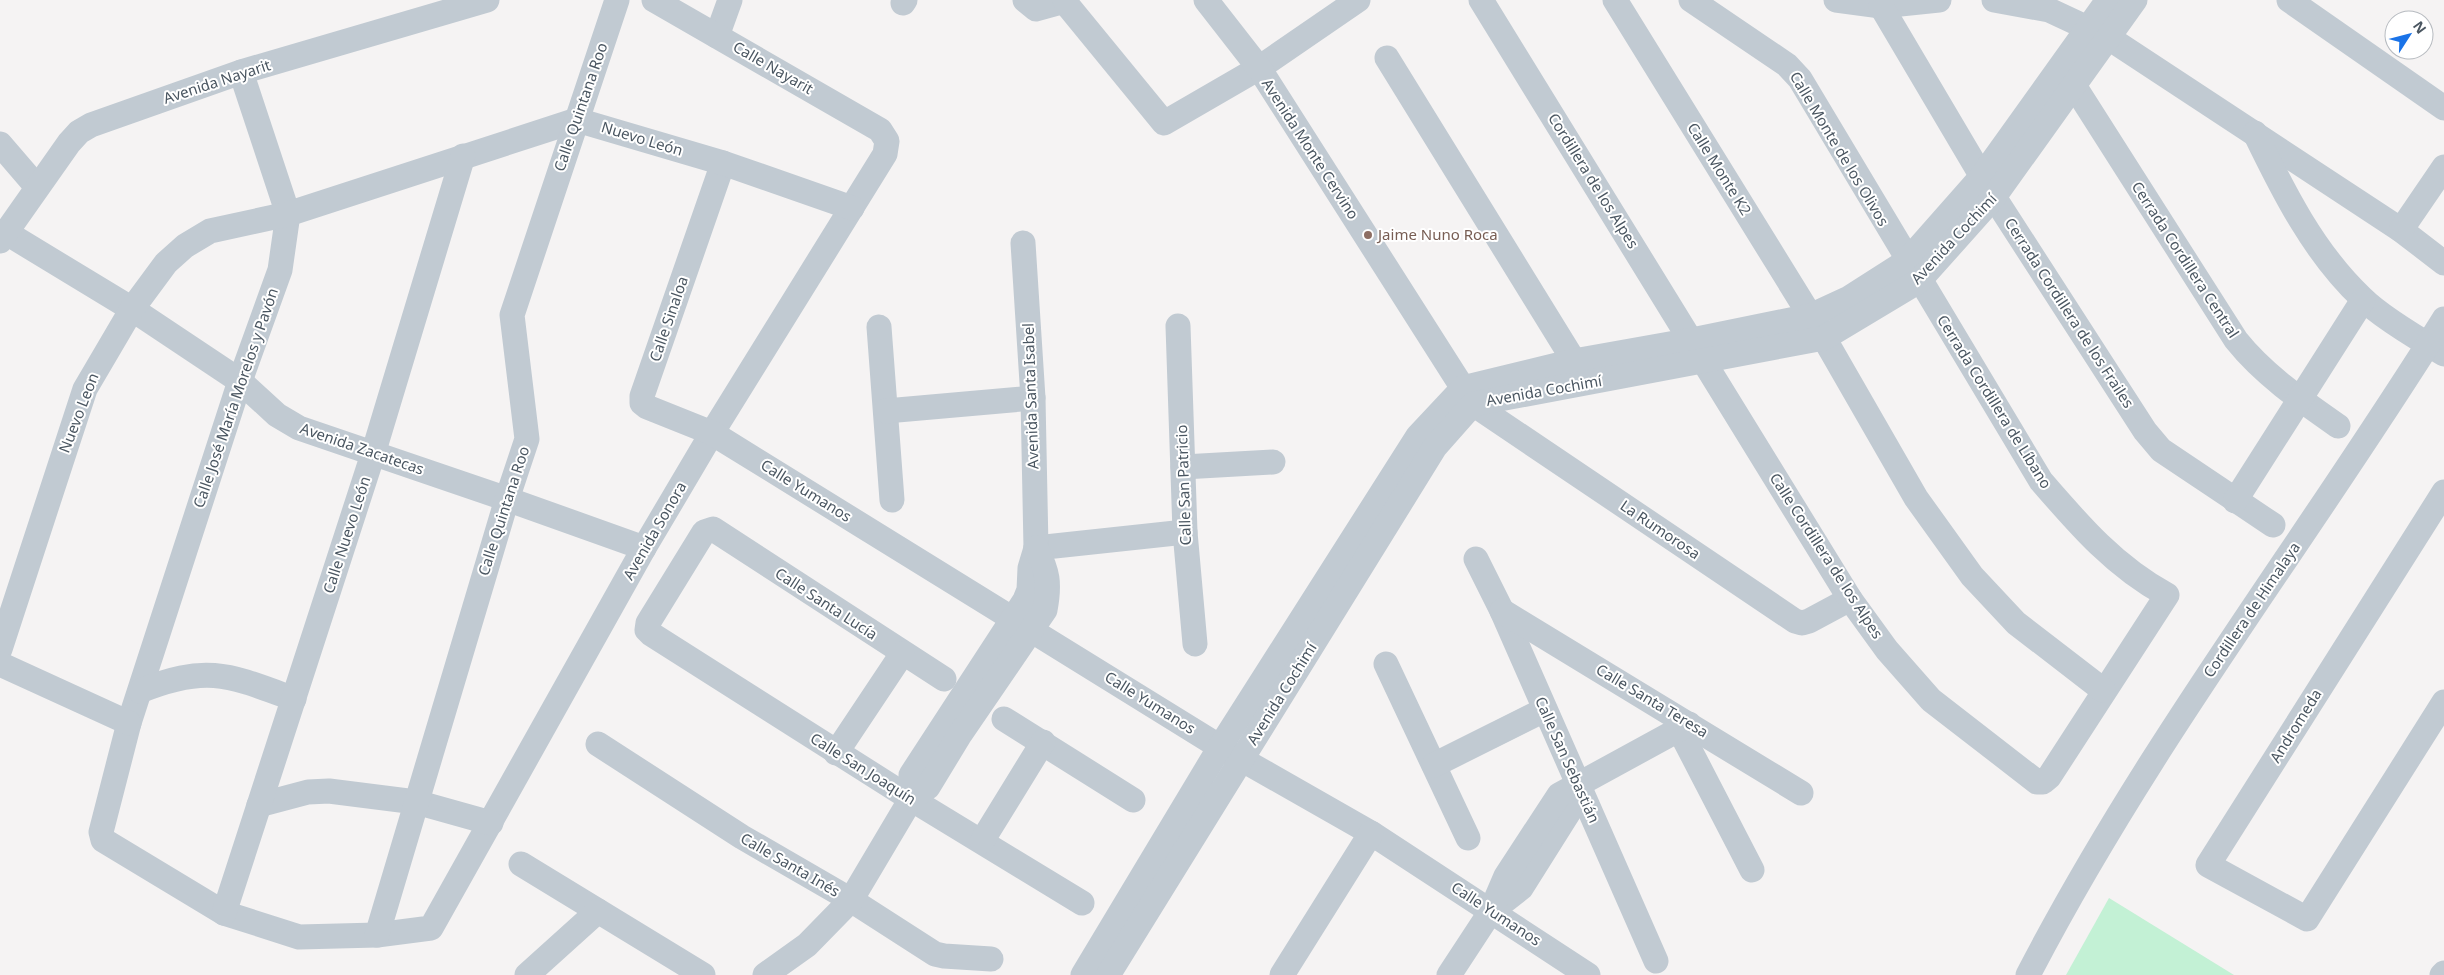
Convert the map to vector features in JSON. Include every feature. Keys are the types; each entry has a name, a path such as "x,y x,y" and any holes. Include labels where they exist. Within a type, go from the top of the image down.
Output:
{"street":[{"name":"Avenida Nayarit","path":"2,237 70,143 91,125 241,72 487,0"},
{"name":"Calle Quintana Roo","path":"377,936 507,499 527,439 512,315 617,0"},
{"name":"Calle Nayarit","path":"654,0 880,130 886,141"},
{"path":"716,36 730,0"},
{"path":"1025,0 1036,8 1065,0 1164,123 1258,68 1353,1"},
{"name":"Avenida Monte Cervino","path":"1206,0 1258,68 1468,396"},
{"name":"Cordillera de los Alpes","path":"1481,0 1704,362"},
{"name":"Calle Monte K2","path":"1615,0 1824,338 1916,498 1972,576 2016,624 2104,690"},
{"name":"Calle Monte de los Olivos","path":"1691,0 1794,72 1913,271"},
{"path":"1846,1 1882,6 1939,0"},
{"path":"1994,0 2048,10 2100,32 2401,230 2444,263"},
{"name":"Avenida Cochimí","path":"2100,32 2108,0"},
{"name":"Avenida Cochimí","path":"1468,396 1704,362 1824,338 1913,271 1988,187 2066,76 2100,32 2135,0"},
{"path":"2289,0 2444,108"},
{"name":"Cerrada Cordillera de los Frailes","path":"1882,6 1988,187 2144,431 2161,450 2273,525"},
{"path":"1387,58 1574,360"},
{"name":"Calle José María Morelos y Pavón","path":"224,913 103,840 101,832 129,723 240,381 280,270 288,214 241,72"},
{"name":"Cerrada Cordillera Central","path":"2066,76 2236,340 2251,359 2300,399 2338,426"},
{"path":"288,214 577,120"},
{"name":"Nuevo León","path":"577,120 723,163 852,208"},
{"path":"2256,133 2276,175 2322,253 2363,300 2436,349"},
{"name":"Avenida Sonora","path":"377,936 431,928 644,548 712,433 885,154 886,141"},
{"path":"0,144 37,187"},
{"name":"Calle Nuevo León","path":"224,913 373,454 463,156"},
{"name":"Calle Sinaloa","path":"712,433 647,407 642,403 642,396 723,163"},
{"path":"2401,230 2444,167"},
{"name":"Nuevo Leon","path":"0,649 85,389 132,309 166,263 185,246 210,231 288,214"},
{"name":"Avenida Zacatecas","path":"2,237 132,309 240,381 277,415 299,428 644,548"},
{"name":"Avenida Santa Isabel","path":"911,799 910,775 951,731 1023,624 1045,610 1048,596 1047,570 1036,548 1032,398 1023,243"},
{"name":"Avenida Cochimí","path":"1108,975 1231,753 1418,436 1468,396 1574,360 1692,340 1810,316 1913,271"},
{"name":"Cerrada Cordillera de Líbano","path":"1913,271 2041,481 2092,540 2146,584 2167,595 2104,690"},
{"path":"2235,501 2363,300"},
{"name":"Cordillera de Himalaya","path":"2028,975 2065,903 2179,720 2436,349 2444,319"},
{"name":"Calle San Patricio","path":"1178,326 1185,532 1195,644"},
{"path":"879,327 892,500"},
{"name":"Calle Cordillera de los Alpes","path":"1704,362 1850,599 1887,650 1931,700 2037,782 2043,782 2049,778 2104,690"},
{"name":"La Rumorosa","path":"1468,396 1795,621 1802,623 1809,621 1850,599"},
{"path":"886,411 1032,398"},
{"name":"Calle Yumanos","path":"712,433 1231,753 1371,833 1588,975"},
{"path":"1183,467 1273,462"},
{"name":"Andromeda","path":"2444,492 2208,865 2306,919 2444,702"},
{"name":"Calle San Joaquín","path":"708,530 648,623 648,630 836,753 1082,903"},
{"name":"Calle Santa Lucía","path":"708,530 713,530 902,654 944,679"},
{"path":"1036,548 1185,532"},
{"name":"Calle San Sebastián","path":"1476,559 1502,611 1656,961"},
{"name":"Calle Santa Teresa","path":"1502,611 1684,726 1800,793"},
{"path":"836,753 902,654"},
{"path":"0,664 129,723"},
{"path":"1386,664 1468,838"},
{"path":"140,691 168,680 197,674 222,675 250,682 294,699"},
{"path":"1434,765 1544,710"},
{"path":"1004,719 1133,800"},
{"path":"1449,975 1491,911 1521,888 1572,806 1578,784 1684,726 1752,870"},
{"path":"982,841 1043,742"},
{"name":"Calle Santa Inés","path":"598,744 742,837 851,900 936,954 991,959"},
{"name":"Avenida Cochimí","path":"1083,975 1231,753"},
{"path":"259,805 308,792 329,791 416,802 491,823"},
{"path":"765,975 807,946 851,900 911,799"},
{"path":"1282,975 1371,833"},
{"path":"521,864 703,975"},
{"path":"527,975 598,911"},
{"path":"224,913 299,937 377,936"}],"green space":[{"path":"2109,898 2234,975 2066,975"}],"place":[{"name":"Jaime Nuno Roca","path":"1368,235"}]}
